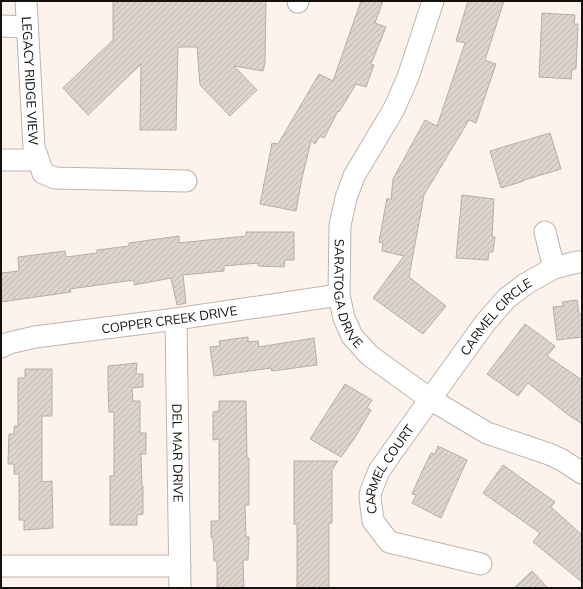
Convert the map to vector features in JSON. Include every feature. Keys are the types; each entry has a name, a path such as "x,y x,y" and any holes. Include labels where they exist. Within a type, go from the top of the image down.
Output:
{"street":[{"name":"LEGACY RIDGE VIEW","path":"26,1 34,147 43,173 54,178 186,180"},
{"name":"SARATOGA DRIVE","path":"433,1 408,77 394,109 354,176 346,198 340,224 339,295 344,318 352,336 369,355 430,399 487,433 549,454 582,472"},
{"path":"1,26 27,26"},
{"name":"LEGACY RIDGE VIEW","path":"1,160 38,160"},
{"path":"545,232 554,268"},
{"name":"CARMEL CIRCLE","path":"430,399 485,323 507,298 527,283 554,268 582,262"},
{"name":"COPPER CREEK DRIVE","path":"1,347 9,343 35,337 339,295"},
{"name":"DEL MAR DRIVE","path":"176,318 180,588"},
{"name":"CARMEL COURT","path":"430,399 379,471 370,491 373,521 389,542 481,564"},
{"path":"1,566 180,566"}],"building":[{"path":"113,1 266,1 265,63 263,71 234,66 257,90 230,116 200,85 197,47 178,47 176,130 140,130 141,64 88,115 63,88 113,40"},
{"path":"361,1 383,1 375,23 386,27 371,64 374,65 366,87 356,84 339,112 338,111 324,138 320,136 315,144 311,141 296,211 260,204 272,143 278,144 319,74 333,81"},
{"path":"468,1 504,1 485,60 496,64 476,123 469,120 424,195 409,277 446,306 423,334 373,298 404,256 382,251 383,243 379,242 387,198 391,200 393,179 425,120 437,126 465,43 456,41"},
{"path":"542,13 575,15 574,24 578,24 576,69 572,69 571,79 539,77"},
{"path":"550,133 561,169 501,188 490,151"},
{"path":"462,195 494,199 492,237 495,237 493,252 489,252 488,260 456,258"},
{"path":"246,232 294,232 294,260 285,260 284,267 258,266 258,263 224,266 224,271 183,275 186,303 177,305 171,278 134,285 134,280 70,289 71,292 1,302 1,273 19,271 18,257 65,251 66,257 97,253 97,250 129,246 129,243 179,236 179,243 246,236"},
{"path":"577,300 579,314 582,314 582,337 557,340 553,307 563,306 562,302"},
{"path":"525,324 555,346 547,356 582,380 582,424 528,383 518,396 487,374"},
{"path":"248,337 248,342 258,341 259,347 314,338 317,365 272,371 271,368 214,376 210,347 220,346 219,341"},
{"path":"137,363 136,374 143,374 143,387 132,388 133,401 140,401 140,433 146,433 146,454 141,454 143,514 137,515 137,525 110,525 110,476 114,476 114,412 109,412 108,366"},
{"path":"25,369 52,369 52,416 42,416 42,482 52,481 53,528 24,530 24,520 19,520 19,474 14,474 14,464 8,464 9,434 14,434 14,426 18,426 18,378 25,378"},
{"path":"345,384 372,400 367,408 371,410 354,439 341,457 310,439"},
{"path":"219,401 246,401 247,458 249,458 249,505 245,505 246,537 249,537 248,560 243,560 244,588 217,588 217,561 214,561 213,538 211,538 211,521 219,521 219,439 213,440 213,412 219,411"},
{"path":"438,446 467,460 441,518 412,503 416,495 412,494 418,480 431,453 435,454"},
{"path":"294,461 338,461 332,470 332,523 329,523 329,588 297,588 297,524 294,524"},
{"path":"503,465 555,502 551,507 582,535 582,582 533,542 540,533 483,493"},
{"path":"532,571 548,588 514,588"}]}
